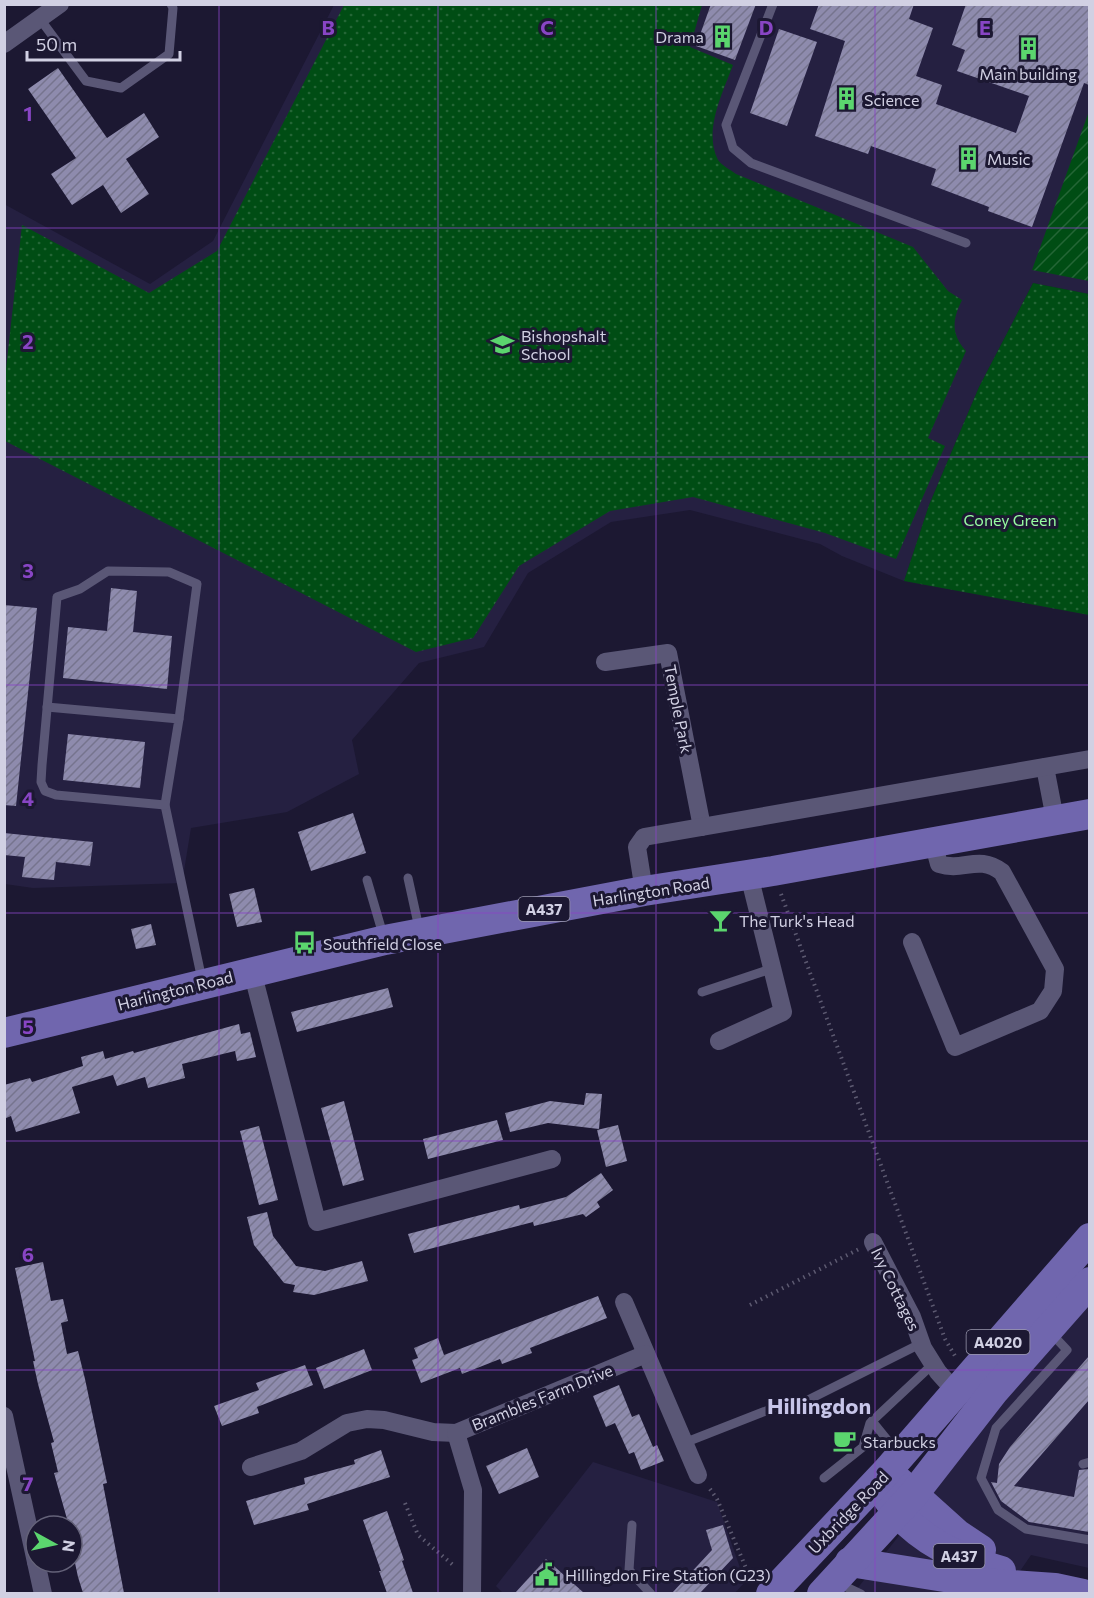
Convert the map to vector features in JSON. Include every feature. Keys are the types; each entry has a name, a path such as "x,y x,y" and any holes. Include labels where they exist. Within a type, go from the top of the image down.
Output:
{"main road":[{"name":"Harlington Road","path":"4,1033 202,982 385,940 644,891 761,873 1089,813"},
{"name":"Uxbridge Road","path":"762,1589 888,1469 1089,1238"},
{"name":"A4020","path":"835,1579 904,1504 969,1422 1089,1282"},
{"name":"A437","path":"888,1469 904,1504 1057,1587"},
{"name":"A437","path":"835,1579 989,1588 1057,1587"}],"street":[{"path":"4,44 60,4"},
{"name":"Temple Park","path":"605,662 668,653 702,827"},
{"path":"644,891 637,847 639,841 644,837 1089,759"},
{"path":"1045,767 1055,819"},
{"path":"912,942 955,1047 1040,1011 1053,991 1055,969 1002,872 986,863 956,867 939,864 933,842"},
{"path":"718,1041 783,1012 771,969 761,873"},
{"path":"252,971 317,1222 552,1159"},
{"name":"Ivy Cottages","path":"873,1242 912,1317 933,1364 961,1384"},
{"path":"624,1302 698,1475"},
{"name":"Brambles Farm Drive","path":"472,1587 473,1490 456,1433 646,1354"},
{"path":"4,1416 25,1514"},
{"path":"251,1467 301,1451 347,1423 367,1419 384,1420 433,1432 456,1433"},
{"path":"39,1574 43,1593"}],"lane":[{"path":"40,19 86,81 121,88 169,54 173,8 171,4"},
{"path":"773,4 726,125 734,148 751,163 966,243"},
{"path":"165,805 56,795 45,791 41,782 57,597 80,589 108,571 169,572 197,584 165,805 202,982"},
{"path":"47,707 179,719"},
{"path":"408,878 421,933"},
{"path":"367,880 385,940"},
{"path":"702,992 771,969"},
{"path":"1047,1330 1067,1350 996,1428 981,1478 998,1510 1026,1529 1089,1540"},
{"path":"794,1407 922,1343"},
{"path":"824,1478 863,1447 872,1421 933,1364"},
{"path":"684,1443 776,1407"},
{"path":"872,1421 888,1469"},
{"path":"632,1525 629,1570 651,1593"},
{"path":"835,1579 861,1593"}],"path":[{"path":"761,873 961,1384"},
{"name":"Ivy Cottages","path":"750,1305 873,1242"},
{"path":"698,1475 717,1499 762,1589"},
{"path":"405,1503 418,1535 472,1587"}],"shaded area":[{"name":"Bishopshalt School","path":"334,5 1089,5 1089,294 1033,283 979,387 929,505 904,581 842,556 820,544 690,510 611,522 528,573 484,647 419,663 352,740 359,774 287,812 191,828 182,883 33,888 5,884 4,204 150,284 213,241"},
{"path":"1089,1295 1089,1568 1031,1555 1005,1593 853,1594"},
{"path":"593,1462 717,1502 745,1582 734,1594 504,1594 496,1586"}],"green space":[{"name":"Bishopshalt School","path":"344,5 702,5 690,47 733,65 720,99 714,124 714,149 719,162 736,174 913,247 948,291 962,300 956,314 955,327 958,339 966,351 928,438 945,446 896,559 825,533 693,497 610,511 519,566 473,638 416,652 5,441 5,378 22,225 149,293 217,251"},
{"path":"1088,114 1090,115 1089,281 1032,270"},
{"name":"Coney Green","path":"1033,283 1089,294 1089,615 904,581 929,505 979,387"}],"building":[{"name":"Drama","path":"711,4 756,4 735,60 696,46"},
{"path":"819,4 914,4 909,19 933,28 916,76 942,85 936,104 1016,133 1029,96 957,71 965,50 952,45 966,4 1089,4 1089,85 1084,83 1032,227 988,211 989,207 931,185 936,169 871,146 868,154 815,136 845,41 810,29"},
{"path":"779,29 817,42 787,126 750,113"},
{"path":"58,68 107,138 144,113 159,137 126,159 149,194 121,213 103,185 72,205 51,174 76,158 28,89"},
{"path":"111,588 137,591 133,632 172,636 167,689 63,678 68,627 107,631"},
{"path":"4,605 37,608 16,806 4,805"},
{"path":"68,734 145,742 140,788 63,780"},
{"path":"353,813 366,853 311,871 298,832"},
{"path":"4,833 93,842 90,866 56,862 54,880 22,877 25,857 4,855"},
{"path":"254,888 262,922 237,927 229,894"},
{"path":"151,924 156,945 136,949 131,929"},
{"path":"388,988 393,1007 297,1032 291,1012"},
{"path":"239,1024 241,1034 250,1032 256,1057 237,1061 235,1051 182,1064 185,1078 148,1088 145,1077 117,1086 113,1075 72,1087 80,1113 16,1132 11,1116 4,1119 4,1085 30,1078 32,1082 83,1066 81,1057 103,1051 105,1059"},
{"path":"586,1093 602,1094 599,1129 548,1123 510,1132 505,1113 550,1101 584,1105"},
{"path":"344,1101 364,1180 343,1186 321,1108"},
{"path":"497,1120 503,1140 428,1159 423,1139"},
{"path":"618,1125 627,1161 606,1167 597,1130"},
{"path":"259,1126 278,1200 259,1205 240,1131"},
{"path":"601,1173 613,1190 597,1202 600,1207 586,1217 583,1214 534,1226 533,1222 414,1253 408,1234 519,1205 520,1209 566,1197"},
{"path":"267,1212 273,1236 296,1266 325,1271 362,1261 368,1281 314,1295 293,1292 295,1285 284,1283 254,1245 247,1217"},
{"path":"43,1262 51,1301 63,1299 68,1321 61,1323 67,1354 78,1351 85,1379 107,1483 103,1484 124,1593 83,1593 77,1574 84,1574 84,1514 66,1514 54,1473 58,1472 51,1443 54,1442 38,1384 15,1268"},
{"path":"598,1296 607,1318 530,1348 532,1353 502,1364 500,1359 462,1374 460,1368 421,1383 412,1360 418,1358 414,1348 438,1338 444,1355"},
{"path":"364,1349 372,1370 324,1389 316,1368"},
{"path":"1089,1356 1089,1400 1014,1486 1074,1497 1079,1470 1089,1469 1089,1532 1029,1522 1001,1501 991,1482 997,1483 999,1464 1010,1447"},
{"path":"305,1365 313,1385 257,1407 259,1413 222,1426 214,1406 259,1390 256,1383"},
{"path":"619,1385 632,1417 639,1414 653,1447 657,1445 664,1461 641,1470 634,1452 629,1454 615,1423 606,1427 593,1396"},
{"path":"527,1448 539,1477 499,1494 486,1466"},
{"path":"381,1450 390,1477 307,1504 309,1510 254,1525 246,1501 305,1484 304,1478 355,1464 354,1460"},
{"path":"387,1511 413,1593 387,1593 379,1571 381,1571 363,1520"},
{"path":"723,1525 733,1558 700,1593 672,1593 712,1550 706,1530"},
{"name":"Hillingdon Fire Station (G23)","path":"546,1559 584,1593 515,1593"}],"place":[{"name":"Drama","path":"722,36"},
{"name":"Main building","path":"1028,48"},
{"name":"Science","path":"846,99"},
{"name":"Music","path":"969,158"},
{"name":"Bishopshalt School","path":"503,344"},
{"name":"The Turk's Head","path":"721,920"},
{"name":"Southfield Close","path":"305,943"},
{"name":"Starbucks","path":"845,1441"},
{"name":"Hillingdon Fire Station (G23)","path":"547,1574"}],"district":[{"name":"Hillingdon","path":"819,1405"}]}
